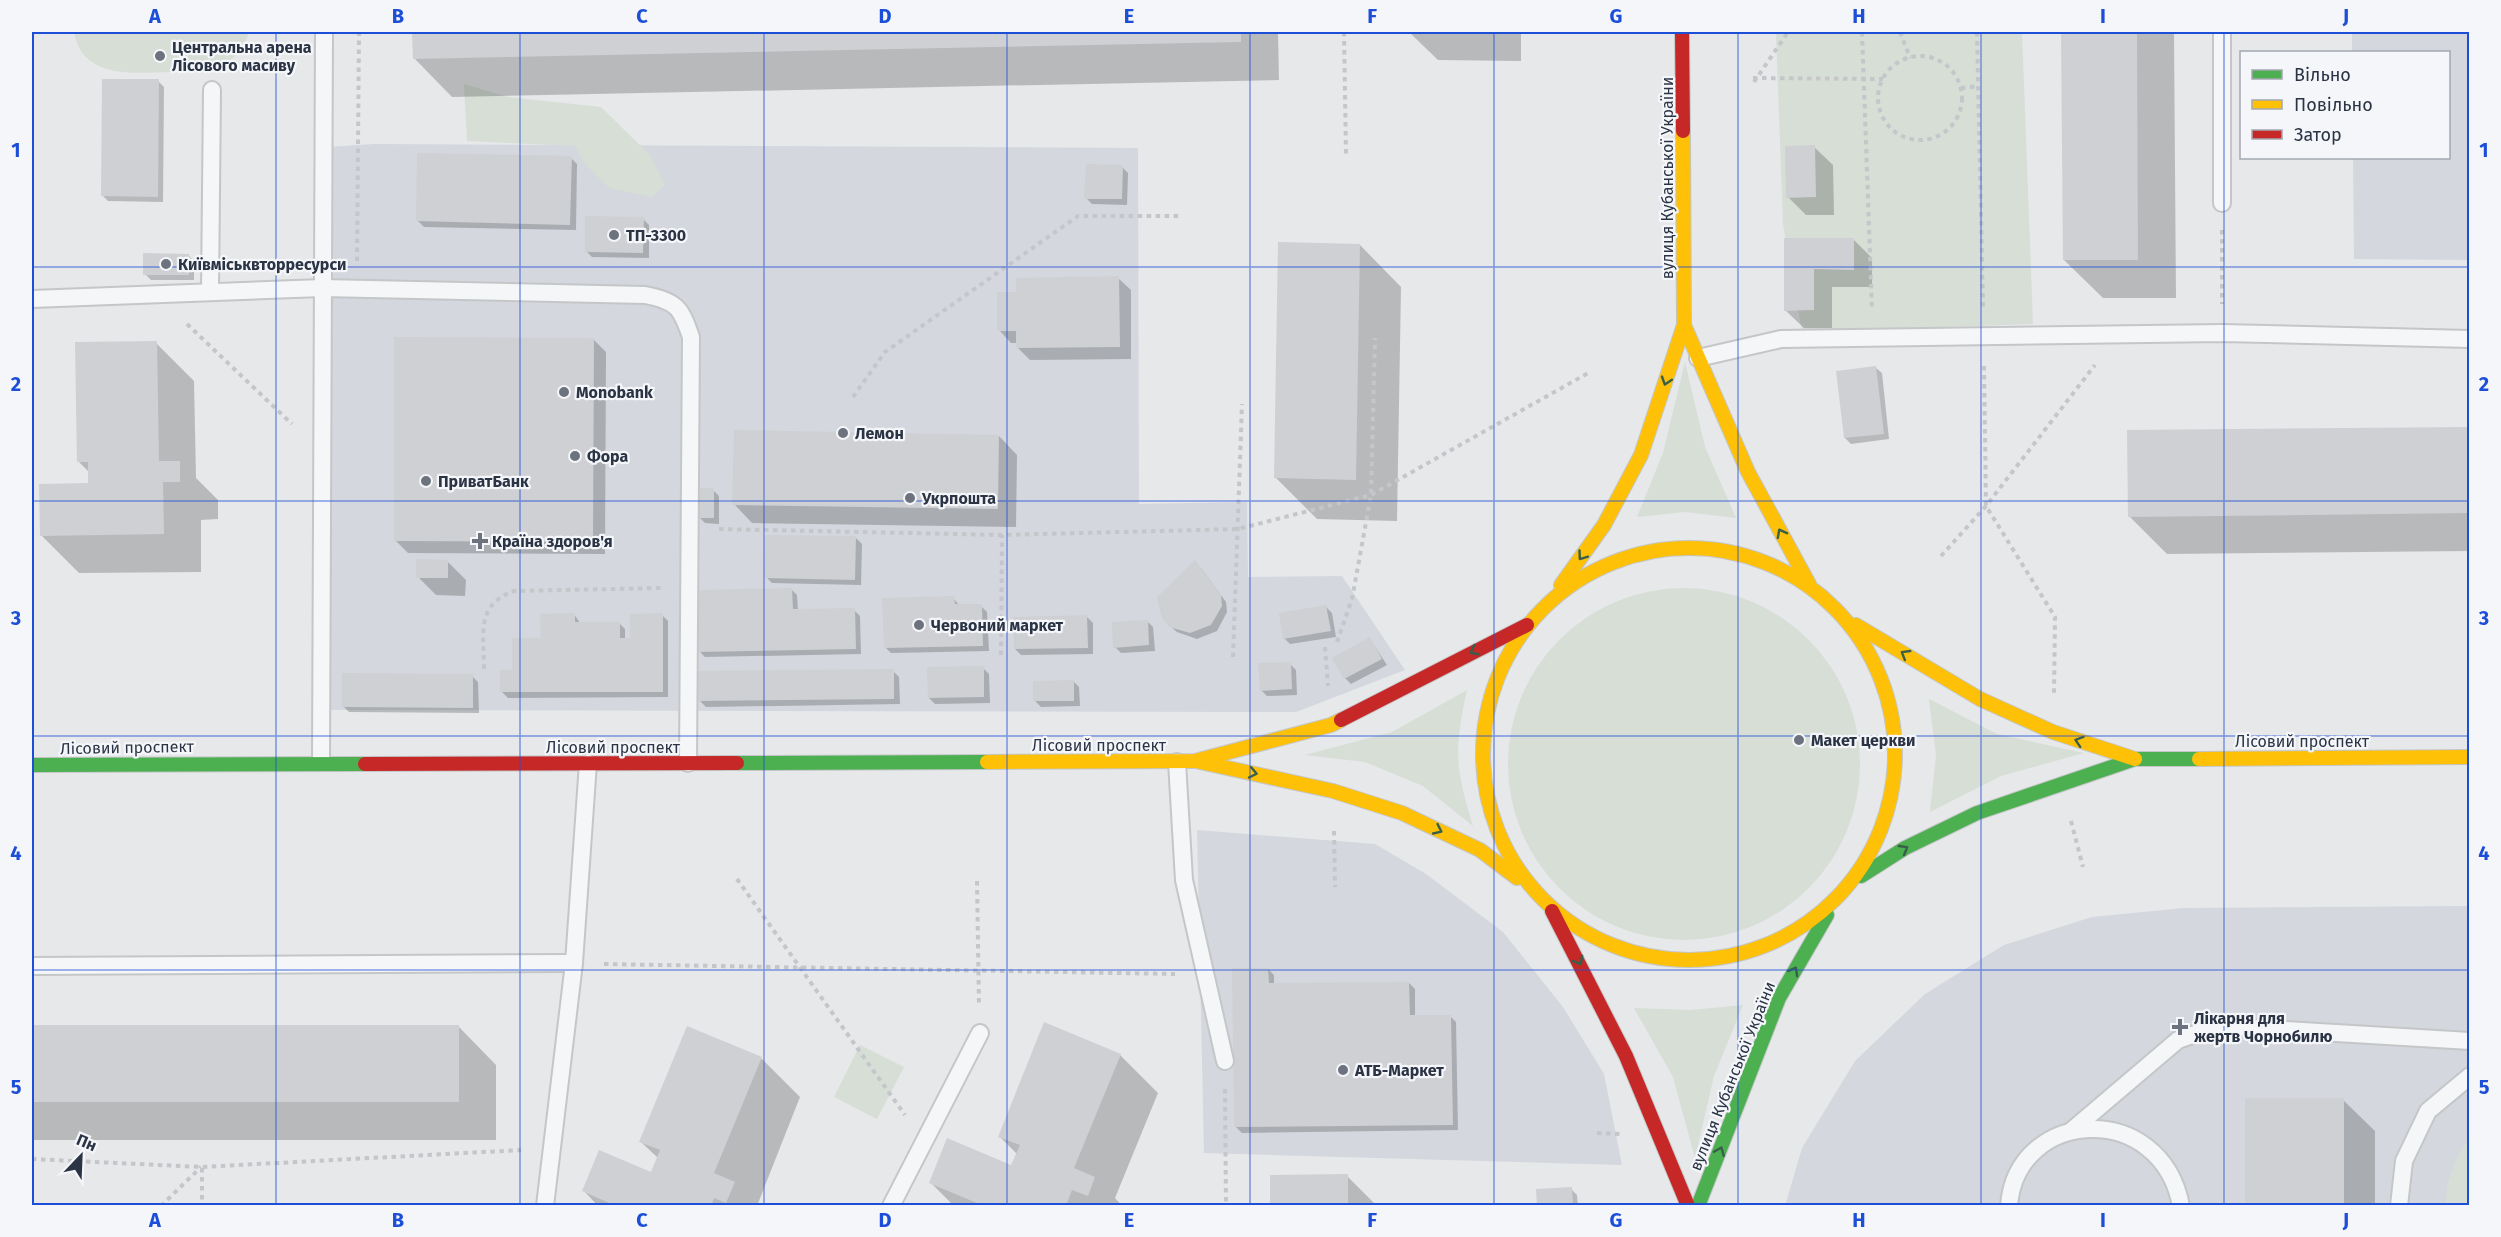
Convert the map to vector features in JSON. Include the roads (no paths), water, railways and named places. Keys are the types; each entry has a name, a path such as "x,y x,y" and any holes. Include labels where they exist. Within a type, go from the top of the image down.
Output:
{"street":[{"name":"вулиця Кубанської України","path":"1549,601 1604,525 1641,455 1684,325 1682,32"},
{"name":"вулиця Кубанської України","path":"1684,325 1748,472 1809,584"},
{"path":"1694,547 1735,552 1773,564 1809,584 1849,621 1874,661 1891,705 1897,751 1892,798 1877,842 1854,880 1837,899 1788,936 1744,954 1698,961 1650,957 1605,943 1551,909 1528,886 1503,844 1488,803 1482,761 1485,718 1497,677 1527,625 1549,601 1579,578 1615,561 1654,550 1694,547"},
{"name":"Лісовий проспект","path":"1849,621 1980,699 2053,732 2135,759"},
{"name":"Лісовий проспект","path":"32,765 321,762 1196,761 1331,725 1527,625"},
{"name":"Лісовий проспект","path":"1854,880 1905,848 1977,813 2135,759 2469,757"},
{"name":"Лісовий проспект","path":"1196,761 1333,791 1402,813 1480,850 1528,886"},
{"name":"вулиця Кубанської України","path":"1698,1206 1779,998 1837,899"},
{"name":"вулиця Кубанської України","path":"1551,909 1609,1017 1662,1134 1688,1206"}],"lane":[{"path":"321,762 324,32"},
{"path":"2222,32 2222,203"},
{"path":"210,292 212,90"},
{"path":"32,299 357,288 645,296 663,298 682,310 691,337 688,763"},
{"path":"1698,358 1781,339 2222,333 2469,339"},
{"path":"1177,762 1184,880 1225,1061"},
{"path":"545,1206 574,963 588,763"},
{"path":"32,966 574,963"},
{"path":"2009,1206 2010,1193 2023,1165 2044,1143 2071,1131 2178,1040 2206,1030 2235,1027 2469,1041"},
{"path":"891,1206 980,1033"},
{"path":"2399,1206 2404,1161 2428,1111 2469,1076"},
{"path":"2071,1131 2116,1130 2143,1142 2165,1163 2179,1190 2181,1206"}],"place":[{"name":"Центральна арена Лісового масиву","path":"160,56"},
{"name":"ТП-3300","path":"614,235"},
{"name":"Київміськвторресурси","path":"166,264"},
{"name":"Monobank","path":"564,392"},
{"name":"Лемон","path":"843,433"},
{"name":"Фора","path":"575,456"},
{"name":"ПриватБанк","path":"426,481"},
{"name":"Укрпошта","path":"910,498"},
{"name":"Країна здоров'я","path":"480,541"},
{"name":"Червоний маркет","path":"919,625"},
{"name":"Макет церкви","path":"1799,740"},
{"name":"Лікарня для жертв Чорнобилю","path":"2180,1027"},
{"name":"АТБ-Маркет","path":"1343,1070"}]}
